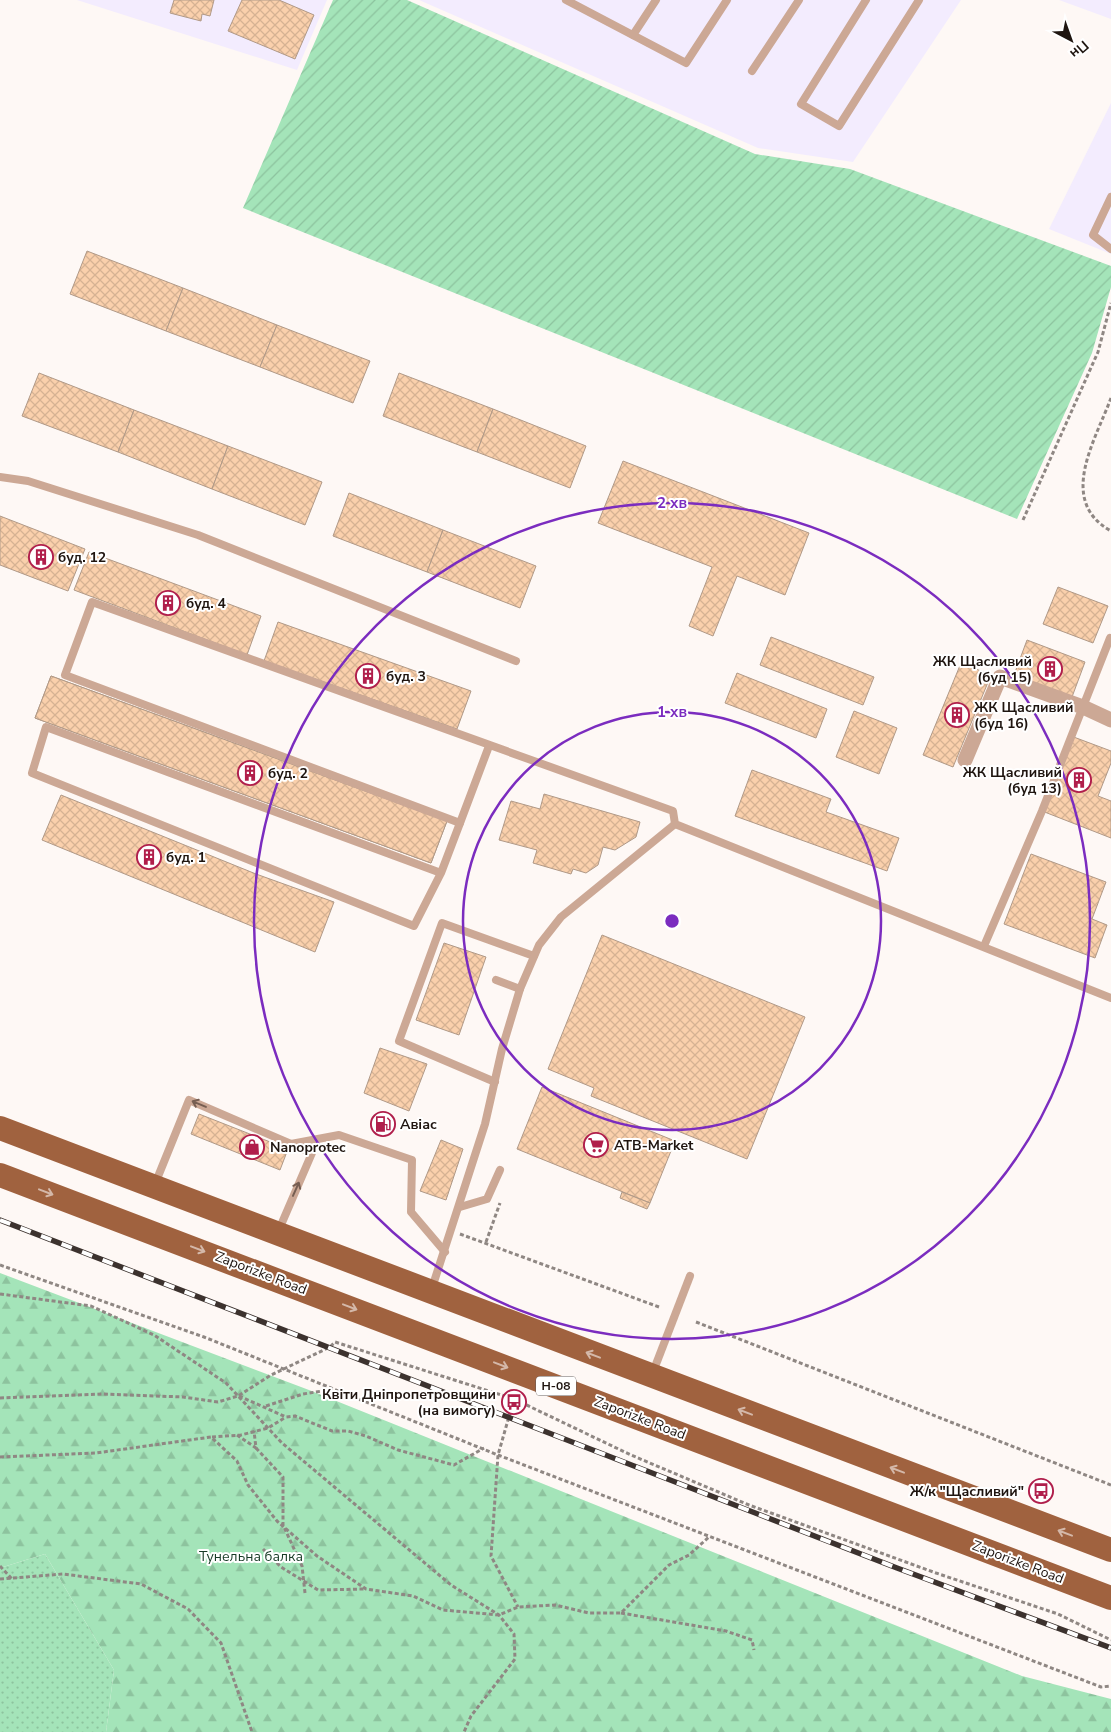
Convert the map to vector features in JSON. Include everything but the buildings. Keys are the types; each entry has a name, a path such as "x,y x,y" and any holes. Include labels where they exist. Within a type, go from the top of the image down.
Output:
{"main road":[{"path":"0,1128 651,1377 1111,1550"},
{"name":"Zaporizke Road","path":"0,1175 1111,1598"}],"street":[{"path":"965,760 1000,677 1083,707 1111,720"}],"lane":[{"path":"566,0 686,63 727,0"},
{"path":"633,36 656,0"},
{"path":"752,71 799,0"},
{"path":"866,0 801,104 839,126 919,0"},
{"path":"1111,197 1093,235 1111,250"},
{"path":"0,477 28,481 198,535 516,661"},
{"path":"460,822 65,674 92,602 673,812 675,824"},
{"path":"984,946 1042,811 1110,638"},
{"path":"441,873 46,727 32,773 414,926 441,873 489,746"},
{"path":"675,824 1111,998"},
{"path":"431,1292 460,1207 485,1124 502,1049 520,988 534,956 550,928 560,917 675,824"},
{"path":"495,1082 399,1041 442,923 534,956"},
{"path":"496,980 520,988"},
{"path":"154,1187 190,1100 312,1153 277,1234"},
{"path":"291,1144 339,1135 412,1160 412,1212 445,1252"},
{"path":"460,1207 487,1199 500,1170"},
{"path":"651,1377 690,1276"}],"path":[{"path":"1024,520 1098,352 1111,303"},
{"path":"1111,398 1084,470 1082,489 1083,503 1094,520 1111,531"},
{"path":"486,1242 500,1203"},
{"path":"452,1231 659,1307"},
{"path":"0,1265 204,1337 498,1455 1100,1687 1111,1686"},
{"path":"0,1294 90,1306 154,1335 226,1383 282,1443 451,1585 499,1615 514,1634 514,1659 471,1716 464,1732"},
{"path":"696,1322 1111,1485"},
{"path":"0,1398 103,1394 183,1397 218,1402 238,1396 270,1376 330,1347 335,1342 514,1399 630,1455 749,1505 936,1573 1058,1614 1111,1640"},
{"path":"266,1406 303,1394 336,1389"},
{"path":"238,1396 266,1406 286,1417"},
{"path":"514,1399 498,1455 491,1556 518,1607"},
{"path":"0,1458 96,1453 236,1435 268,1428 286,1417 295,1416 332,1431 348,1431 366,1436 398,1450 454,1465 484,1448"},
{"path":"254,1431 256,1448"},
{"path":"236,1435 256,1448 283,1477 283,1525 302,1566 305,1593"},
{"path":"211,1437 237,1461 248,1485 283,1525 317,1556 366,1589"},
{"path":"620,1613 669,1565 689,1555 710,1536"},
{"path":"263,1549 281,1567 318,1590 366,1589 413,1596 443,1610 499,1615 518,1607 555,1605 589,1613 620,1613 726,1631 752,1640 754,1650"},
{"path":"0,1566 13,1580"},
{"path":"0,1579 13,1580 63,1574 141,1584 188,1609 220,1643 252,1732"}],"shaded area":[{"path":"77,0 327,0 297,70"},
{"path":"419,0 961,0 853,162 758,148"},
{"path":"1059,0 1111,0 1111,19"},
{"path":"1111,103 1111,254 1049,229"}],"green space":[{"path":"333,0 407,0 755,154 850,169 1111,266 1111,287 1092,353 1017,519 243,208"},
{"name":"Тунельна балка","path":"0,1273 309,1390 1022,1676 1111,1699 1111,1732 106,1732 114,1670 45,1554 0,1568"},
{"path":"45,1554 114,1670 106,1732 0,1732 0,1568"}],"railway":[{"path":"0,1220 897,1568 1111,1648"}],"place":[{"name":"буд. 12","path":"41,557"},
{"name":"буд. 4","path":"168,603"},
{"name":"ЖК Щасливий (буд 15)","path":"1050,669"},
{"name":"буд. 3","path":"368,676"},
{"name":"ЖК Щасливий (буд 16)","path":"957,715"},
{"name":"буд. 2","path":"250,773"},
{"name":"ЖК Щасливий (буд 13)","path":"1079,780"},
{"name":"буд. 1","path":"149,857"},
{"name":"Авіас","path":"383,1124"},
{"name":"ATB-Market","path":"596,1145"},
{"name":"Nanoprotec","path":"252,1147"},
{"name":"Квіти Дніпропетровщини (на вимогу)","path":"514,1402"},
{"name":"Ж/к \"Щасливий\"","path":"1041,1491"}]}
